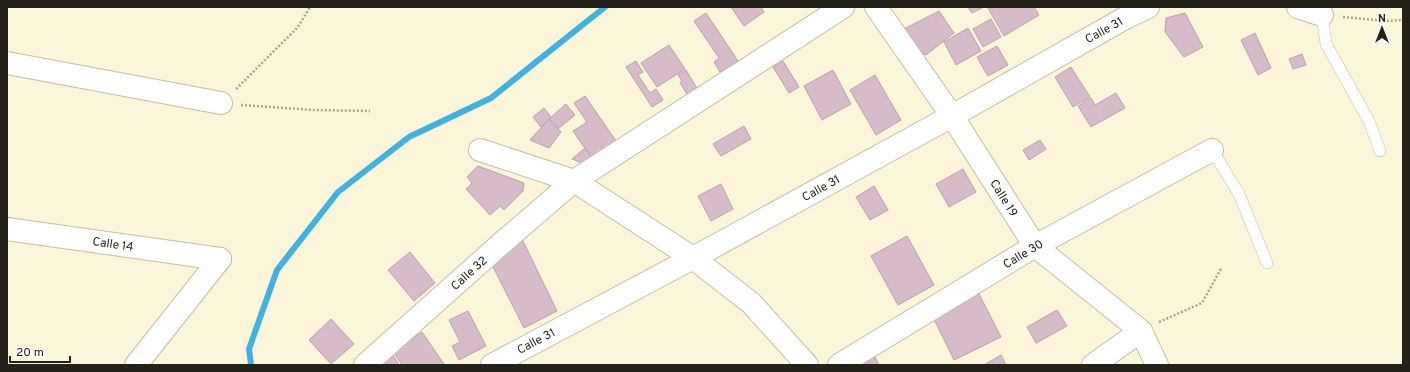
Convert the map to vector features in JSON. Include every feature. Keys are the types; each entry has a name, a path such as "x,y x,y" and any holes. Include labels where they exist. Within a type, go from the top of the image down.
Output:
{"street":[{"name":"Calle 32","path":"365,365 574,181 843,7"},
{"name":"Calle 19","path":"876,7 952,116 1035,246 1141,331 1157,365"},
{"name":"Calle 31","path":"492,365 693,258 952,116 1125,18 1148,7"},
{"path":"1298,7 1322,15"},
{"path":"7,63 221,103"},
{"path":"480,150 574,181 693,258 751,303 807,365"},
{"name":"Calle 30","path":"839,365 1035,246 1212,150"},
{"name":"Calle 14","path":"7,229 220,259 136,365"},
{"path":"1093,365 1141,331"}],"lane":[{"path":"1322,15 1326,44 1369,121 1380,151"},
{"path":"1212,150 1238,194 1267,263"}],"path":[{"path":"221,103 298,27 310,7"},
{"path":"1322,15 1386,21 1403,20"},
{"path":"221,103 314,110 370,111"},
{"path":"1141,331 1202,303 1222,267"}],"building":[{"path":"731,7 761,7 764,12 744,26"},
{"path":"968,7 984,7 972,13"},
{"path":"1034,7 1039,15 1004,36 988,8"},
{"path":"939,11 954,33 926,55 921,53 904,29"},
{"path":"706,13 738,61 720,72 714,62 719,58 694,21"},
{"path":"1185,13 1203,47 1184,57 1165,32 1166,18"},
{"path":"991,19 1001,37 983,47 973,29"},
{"path":"968,28 981,51 956,65 944,42"},
{"path":"1255,33 1271,68 1258,75 1241,40"},
{"path":"669,45 685,69 657,87 641,63"},
{"path":"997,46 1008,65 988,76 977,57"},
{"path":"1302,54 1306,65 1293,69 1289,59"},
{"path":"636,61 643,72 638,75 650,93 656,89 663,100 652,107 626,67"},
{"path":"783,61 799,87 789,93 773,67"},
{"path":"1071,67 1090,97 1073,107 1055,77"},
{"path":"686,70 697,88 687,94 680,83 682,81 678,75"},
{"path":"833,70 851,104 822,120 804,86"},
{"path":"875,75 901,120 876,135 850,90"},
{"path":"1116,93 1125,108 1091,127 1078,106 1091,98 1095,105"},
{"path":"585,96 616,141 591,157 573,131 587,122 574,103"},
{"path":"566,104 575,115 558,129 549,119"},
{"path":"544,108 551,117 541,127 533,117"},
{"path":"549,119 561,132 549,148 530,140"},
{"path":"744,126 751,139 721,156 713,144"},
{"path":"1040,140 1046,149 1029,160 1023,150"},
{"path":"585,148 591,157 582,163 572,159"},
{"path":"478,166 524,183 523,191 504,210 500,206 490,215 466,189 472,183 467,177"},
{"path":"963,169 976,192 949,207 936,184"},
{"path":"721,184 733,209 711,221 698,196"},
{"path":"874,186 888,210 870,220 856,197"},
{"path":"907,236 934,285 898,305 871,256"},
{"path":"521,237 557,311 524,328 491,263"},
{"path":"410,252 435,283 414,301 388,270"},
{"path":"978,292 1001,337 954,360 932,315"},
{"path":"1057,310 1067,326 1036,343 1027,327"},
{"path":"468,311 486,346 459,360 452,346 460,342 449,320"},
{"path":"331,319 354,344 331,364 309,340"},
{"path":"422,332 444,364 402,365 393,351"},
{"path":"391,351 399,365 371,365"},
{"path":"873,353 879,365 849,365"},
{"path":"1001,355 1006,365 984,365"}],"waterway":[{"path":"251,365 249,349 277,270 338,192 409,137 491,98 605,7"}]}
